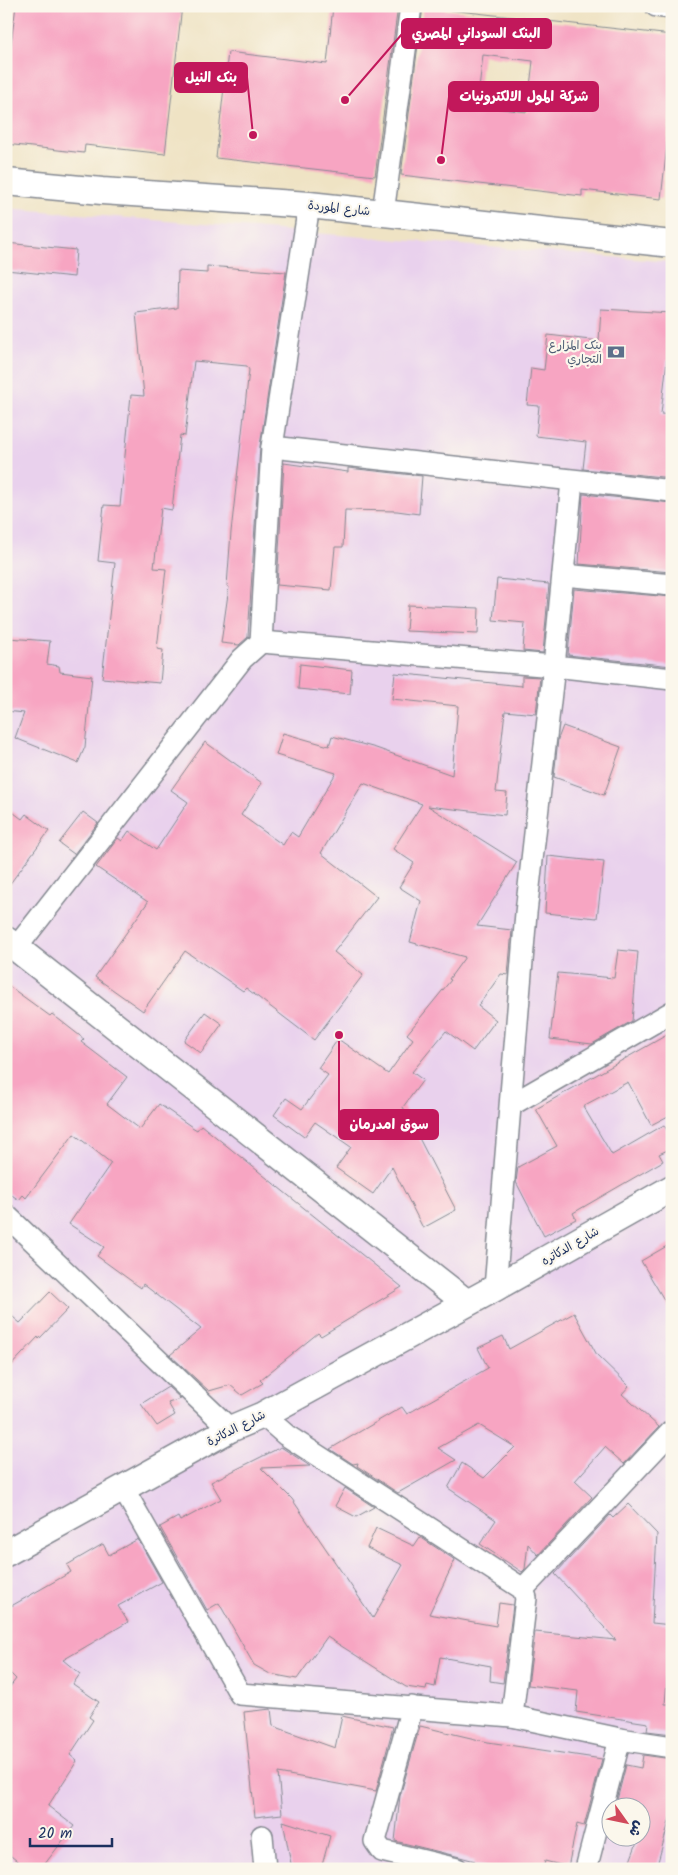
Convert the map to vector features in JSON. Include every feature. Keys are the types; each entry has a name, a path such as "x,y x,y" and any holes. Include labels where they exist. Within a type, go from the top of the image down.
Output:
{"street":[{"path":"383,213 411,6"},
{"path":"656,6 672,8"},
{"name":"شارع الموردة","path":"6,182 102,191 309,205 672,244"},
{"path":"309,205 272,447 261,642 242,659 11,944 467,1303"},
{"path":"272,447 672,491"},
{"path":"496,1288 526,913 554,666 572,481"},
{"path":"563,575 672,585"},
{"path":"261,642 554,666 672,679"},
{"path":"510,1105 672,1012"},
{"name":"شارع الدكاتره","path":"467,1303 672,1188"},
{"path":"6,1215 230,1429"},
{"name":"شارع الدكاترة","path":"6,1553 124,1490 230,1429 263,1415 467,1303"},
{"path":"263,1415 286,1435 523,1589 526,1598 512,1716"},
{"path":"523,1589 672,1431"},
{"path":"124,1490 240,1694 512,1716 620,1739 672,1746"},
{"path":"412,1707 375,1841 382,1851 457,1869"},
{"path":"586,1869 620,1739"},
{"path":"262,1836 265,1869"}],"shaded area":[{"path":"6,208 672,262 672,1869 6,1869"}],"building":[{"path":"16,6 182,6 165,154 85,145 84,153 6,144 6,80"},
{"path":"333,6 398,6 375,176 216,158 228,52 327,64"},
{"path":"423,7 672,35 672,101 661,199 582,190 582,196 401,175","holes":["483,55 533,61 527,112 477,106"]},
{"path":"6,243 76,250 74,277 6,270"},
{"path":"207,266 286,272 260,446 248,637 239,645 221,643 229,587 227,586 231,532 249,370 247,366 194,361 185,436 180,435 172,510 161,508 154,568 166,569 157,649 163,650 160,683 102,678 115,563 98,561 104,505 120,506 131,395 144,396 136,313 177,308 178,271 207,273"},
{"path":"601,309 672,313 672,361 667,360 661,414 672,415 672,478 583,469 586,442 536,436 539,406 527,405 531,368 544,370 548,335 599,341"},
{"path":"284,463 348,472 348,468 422,476 419,514 397,511 345,510 343,547 335,547 331,590 277,585"},
{"path":"583,494 672,503 671,572 579,564"},
{"path":"497,579 549,584 543,653 523,651 525,623 493,620"},
{"path":"574,589 672,597 672,666 568,655"},
{"path":"408,605 479,608 478,634 406,631"},
{"path":"8,638 50,641 47,664 59,666 60,672 92,676 85,747 78,763 15,738 24,713 6,711"},
{"path":"300,664 352,670 350,694 298,689"},
{"path":"395,673 522,686 522,676 540,677 536,714 505,711 496,792 507,793 505,815 428,806 517,862 477,926 512,930 508,975 501,974 478,1006 496,1020 473,1051 446,1031 412,1072 423,1080 403,1107 456,1210 423,1228 392,1167 373,1194 336,1168 351,1147 315,1122 304,1137 274,1115 286,1098 302,1109 328,1075 318,1068 338,1039 388,1074 413,1039 407,1034 451,980 449,979 465,957 410,942 421,901 399,887 414,863 393,849 422,804 363,783 321,853 377,897 334,952 363,975 314,1040 246,988 243,991 185,951 143,1011 95,977 148,902 96,867 118,838 122,841 129,831 156,850 188,802 171,790 205,742 262,783 241,815 283,845 291,832 298,837 336,773 276,755 283,733 329,746 332,736 376,748 452,775 458,706 392,699"},
{"path":"563,726 621,747 604,795 554,777 558,739"},
{"path":"6,807 22,819 26,814 49,831 6,889"},
{"path":"83,812 98,823 74,854 59,843"},
{"path":"548,856 604,862 597,918 545,913"},
{"path":"618,950 638,952 632,1021 592,1044 550,1039 558,973 614,978"},
{"path":"6,984 50,1016 52,1014 84,1039 81,1042 127,1077 107,1104 140,1129 159,1104 197,1130 201,1125 402,1287 321,1336 318,1333 260,1380 263,1383 242,1395 230,1385 209,1391 170,1355 201,1329 143,1284 141,1288 97,1256 104,1247 69,1224 111,1163 74,1134 26,1198 23,1195 19,1200 6,1191"},
{"path":"205,1012 222,1024 201,1053 184,1041"},
{"path":"672,1032 672,1114 651,1125 628,1082 583,1106 612,1155 664,1125 672,1139 672,1148 659,1154 663,1161 573,1213 576,1219 544,1236 516,1182 518,1167 557,1146 536,1109"},
{"path":"672,1243 672,1313 641,1261"},
{"path":"50,1292 68,1309 6,1371 6,1311 20,1323"},
{"path":"574,1313 597,1355 629,1386 622,1394 659,1427 624,1464 605,1447 575,1481 592,1497 538,1555 528,1544 525,1569 522,1572 480,1544 496,1520 448,1488 462,1463 484,1478 515,1447 479,1425 438,1448 456,1460 398,1493 357,1466 358,1463 353,1464 330,1449 402,1407 407,1414 488,1368 478,1348 503,1336 509,1349"},
{"path":"168,1387 181,1399 168,1403 175,1415 157,1426 141,1404"},
{"path":"281,1447 310,1466 261,1468 292,1499 373,1618 403,1565 367,1548 376,1528 414,1546 420,1537 455,1560 429,1614 496,1626 499,1603 513,1605 503,1683 490,1681 491,1666 440,1657 435,1687 427,1685 426,1690 406,1687 327,1637 297,1679 270,1674 254,1665 219,1603 207,1610 160,1527 178,1517 180,1521 221,1499 211,1482"},
{"path":"345,1488 374,1507 356,1517 335,1506"},
{"path":"628,1504 657,1534 652,1623 672,1625 665,1704 672,1704 672,1734 647,1731 648,1723 576,1712 578,1691 528,1685 535,1632 616,1640 555,1574 610,1515 613,1518"},
{"path":"138,1539 162,1582 118,1606 128,1622 63,1660 80,1674 73,1684 99,1702 89,1717 93,1720 70,1755 77,1761 48,1806 74,1826 41,1869 27,1869 6,1852 6,1692 16,1679 6,1669 6,1609 71,1572 67,1565 103,1544 109,1555"},
{"path":"271,1709 273,1726 335,1748 342,1716 393,1727 376,1791 278,1773 282,1814 255,1817 244,1712"},
{"path":"420,1726 488,1742 602,1759 584,1826 577,1824 568,1867 545,1861 543,1869 495,1869 474,1864 475,1861 395,1841 400,1796"},
{"path":"643,1755 672,1759 672,1811 656,1869 627,1869 635,1848 650,1848 650,1798 618,1798 626,1765 641,1768"},
{"path":"283,1821 330,1836 321,1869 292,1869"}],"place":[{"name":"البنک السوداني المصري","path":"345,100"},
{"name":"بنک النيل","path":"253,135"},
{"name":"شركة المول الالكترونيات","path":"441,160"},
{"name":"بنک المزارع التجاري","path":"616,352"},
{"name":"سوق امدرمان","path":"339,1035"}]}
